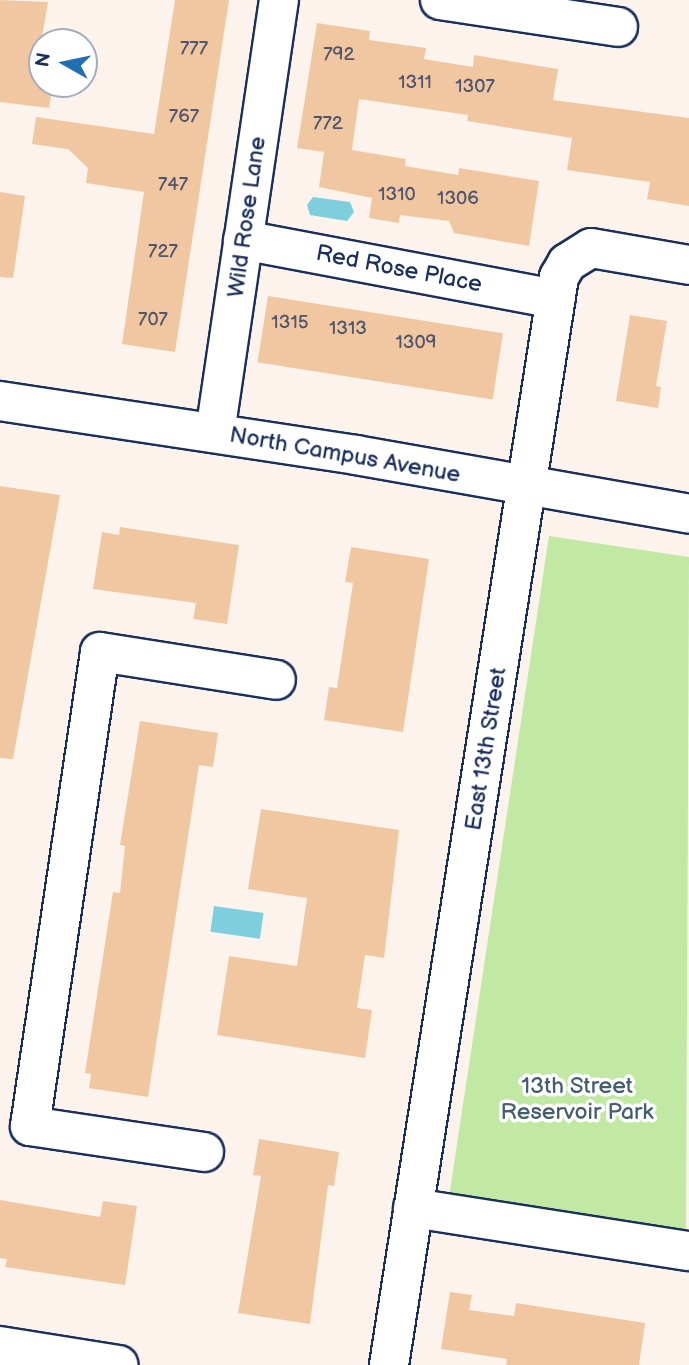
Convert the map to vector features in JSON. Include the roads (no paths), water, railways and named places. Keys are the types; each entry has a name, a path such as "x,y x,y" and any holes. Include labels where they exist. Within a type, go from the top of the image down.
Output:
{"street":[{"name":"Wild Rose Lane","path":"215,433 279,0"},
{"path":"440,0 618,27"},
{"name":"Red Rose Place","path":"243,240 555,299"},
{"name":"East 13th Street","path":"389,1365 555,299 567,262 591,248 689,265"},
{"name":"North Campus Avenue","path":"0,401 215,433 689,514"},
{"path":"204,1152 30,1126 97,666 100,652 276,680"},
{"path":"413,1208 689,1251"},
{"path":"0,1346 117,1365"}],"water":[{"path":"313,197 350,202 354,212 347,221 310,215 307,205"},
{"path":"214,906 264,913 260,939 210,932"}],"park label":[{"name":"13th Street Reservoir Park","path":"577,1099"}]}
